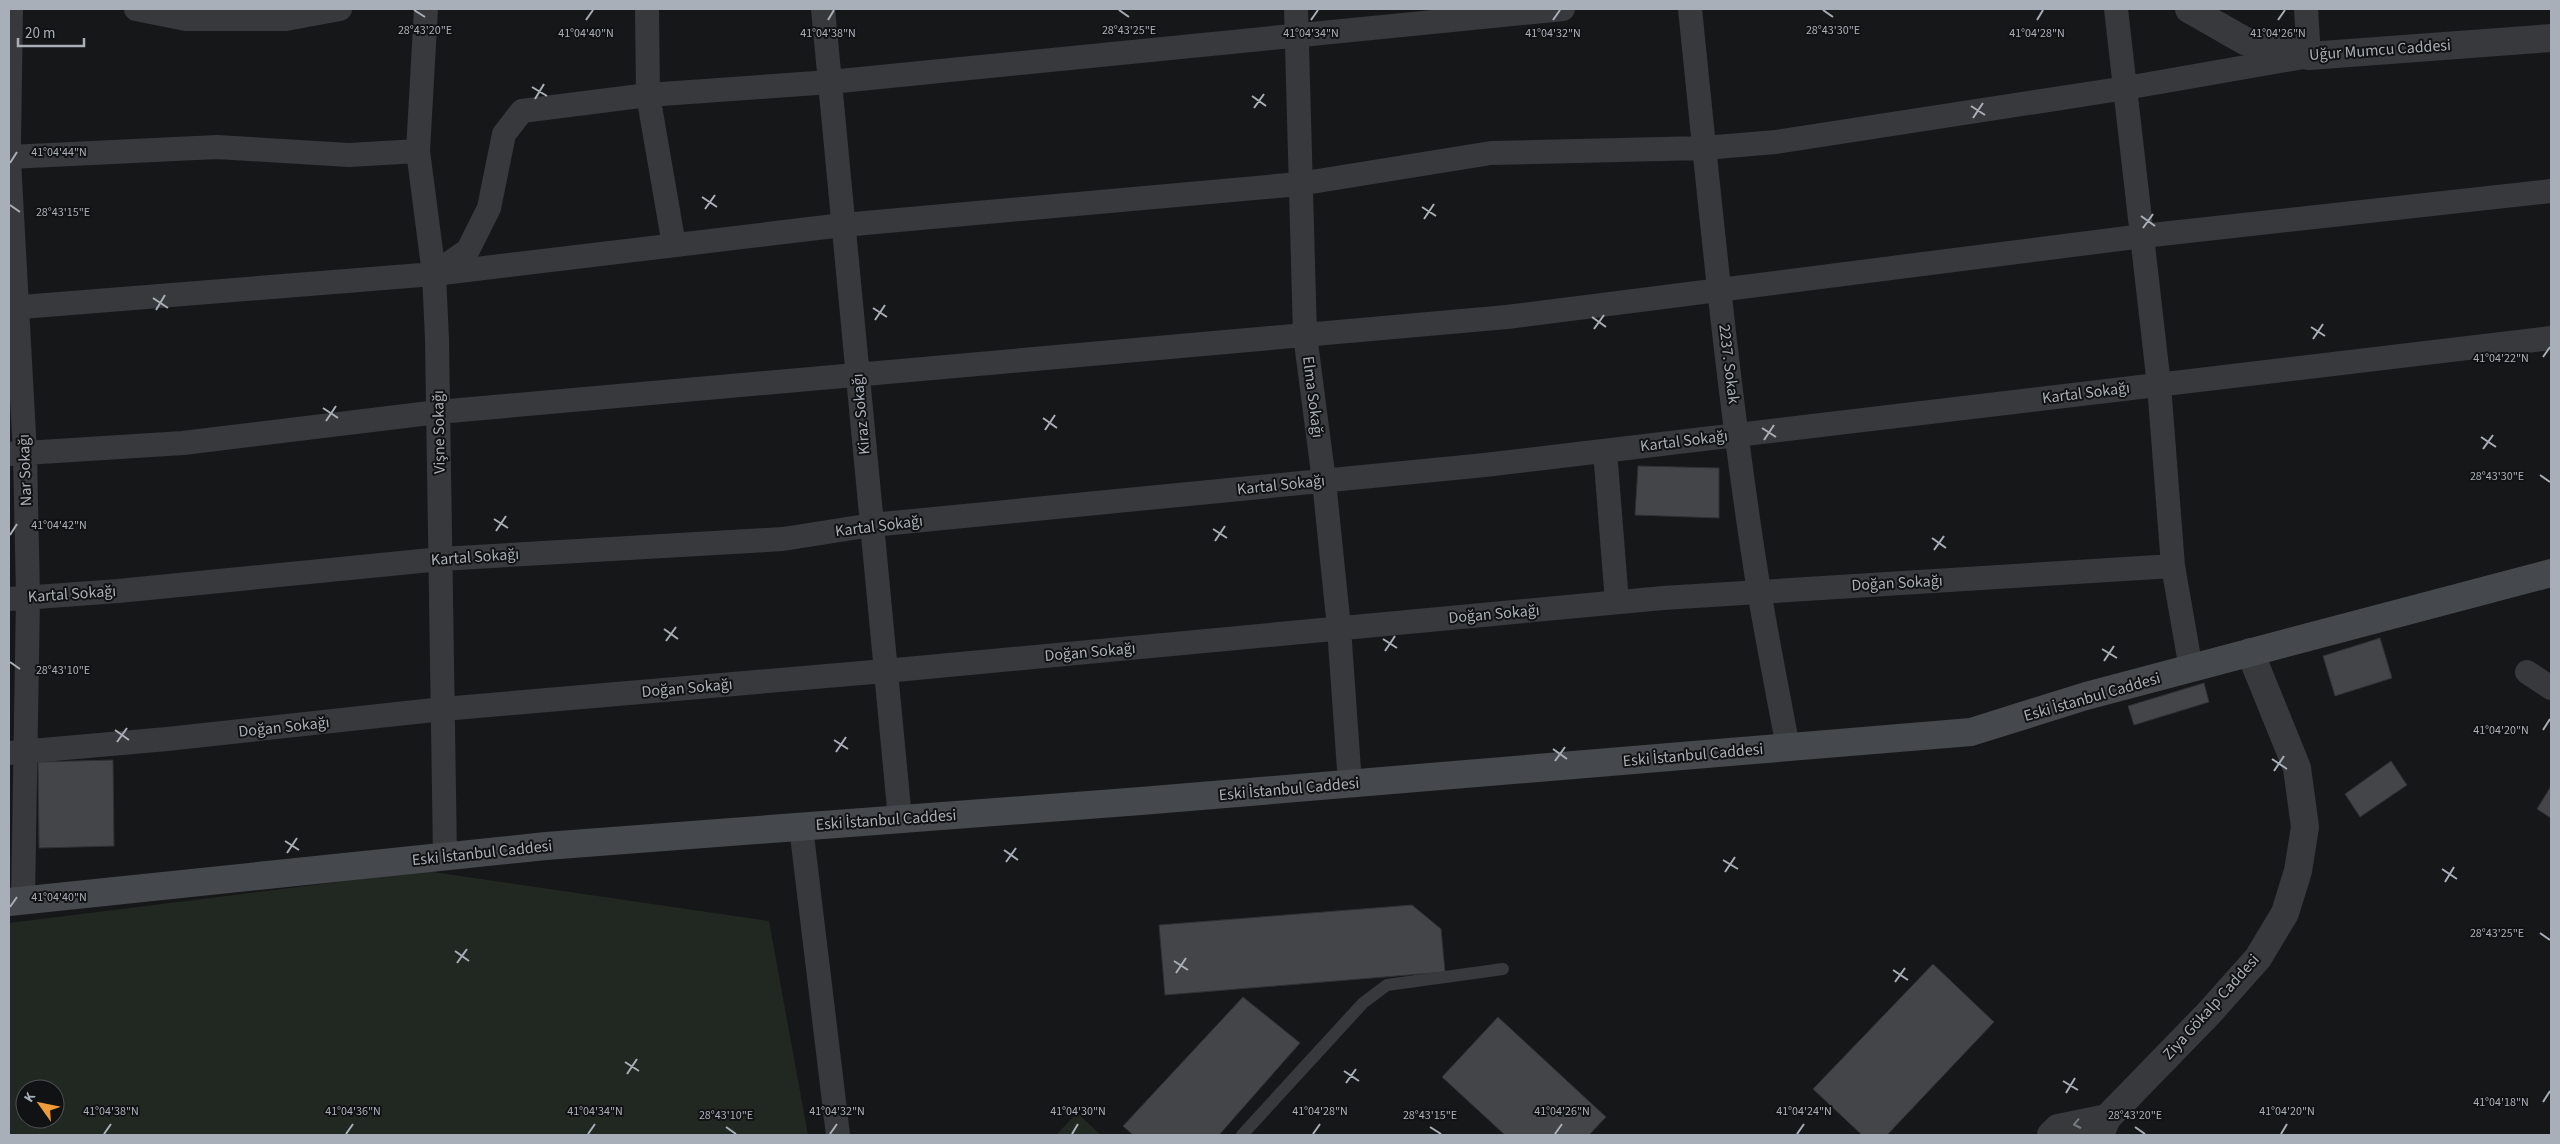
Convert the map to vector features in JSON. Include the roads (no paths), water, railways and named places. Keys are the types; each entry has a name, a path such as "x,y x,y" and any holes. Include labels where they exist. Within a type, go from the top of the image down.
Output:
{"main road":[{"name":"Eski İstanbul Caddesi","path":"16,901 546,846 1350,784 1971,732 2086,696 2551,573"}],"street":[{"path":"9,145 11,9"},
{"path":"136,9 186,19 286,18 340,9"},
{"name":"Vişne Sokağı","path":"426,9 418,151 434,274 445,856"},
{"path":"646,9 648,95 674,245"},
{"name":"Kiraz Sokağı","path":"823,9 900,819"},
{"name":"Elma Sokağı","path":"1296,9 1299,184 1305,335 1324,481 1339,628 1350,784"},
{"path":"434,274 468,250 489,208 504,134 522,111 648,95 830,82 1297,37 1563,9"},
{"name":"2237. Sokak","path":"1690,9 1704,148 1738,435 1759,591 1788,747"},
{"path":"2116,9 2159,385 2173,566 2191,669"},
{"name":"Uğur Mumcu Caddesi","path":"2190,9 2245,42 2309,56 2551,38"},
{"path":"13,307 434,274 843,225 1299,184 1491,153 1704,148 1776,142 2126,88 2309,56 2306,9"},
{"path":"9,159 217,147 349,155 418,151"},
{"name":"Nar Sokağı","path":"9,159 19,598 16,901"},
{"path":"17,453 184,443 438,412 1507,317 2143,236 2551,191"},
{"name":"Kartal Sokağı","path":"19,598 128,590 440,559 783,539 872,525 1324,481 1606,451 2551,338"},
{"path":"1606,451 1617,602"},
{"name":"Doğan Sokağı","path":"17,752 167,739 443,709 886,671 1617,602 1759,591 2173,566"},
{"name":"Ziya Gökalp Caddesi","path":"2051,1135 2058,1128 2103,1126 2258,958 2285,913 2298,871 2305,827 2297,768 2250,652"},
{"path":"2527,672 2551,688"},
{"path":"801,827 838,1135"}],"lane":[{"path":"1242,1135 1363,1004 1387,985 1504,969"}]}
